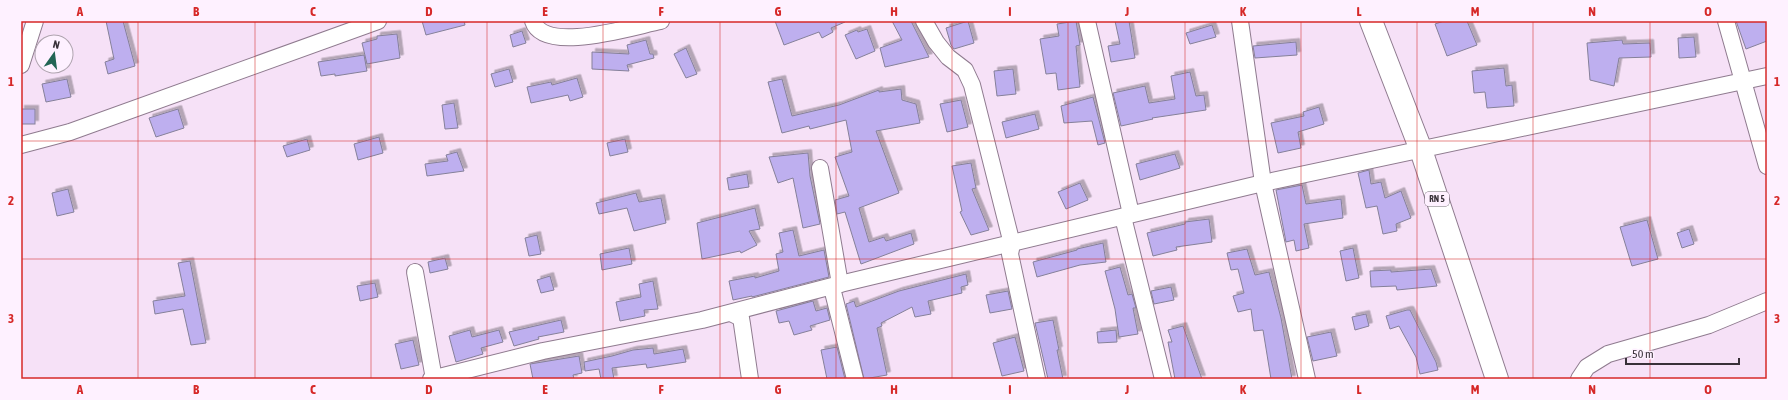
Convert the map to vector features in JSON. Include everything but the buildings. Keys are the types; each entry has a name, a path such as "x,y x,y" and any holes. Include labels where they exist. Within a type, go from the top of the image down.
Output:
{"main road":[{"name":"RN 5","path":"1371,21 1421,150 1497,379"}],"street":[{"path":"21,65 35,21"},
{"path":"21,144 70,132 378,21"},
{"path":"533,21 535,28 548,36 575,38 661,21"},
{"path":"924,21 936,42 948,57 965,70 972,85 1012,244 1010,254 1036,379"},
{"path":"1087,21 1163,379"},
{"path":"1240,21 1263,183 1307,379"},
{"path":"1726,21 1742,82 1767,166"},
{"path":"414,272 433,379 543,351 731,313 836,286 1263,183 1767,76"},
{"path":"820,168 836,286 855,379"},
{"path":"1579,379 1587,367 1608,354 1709,325 1767,301"},
{"path":"731,313 741,318 750,379"}]}
